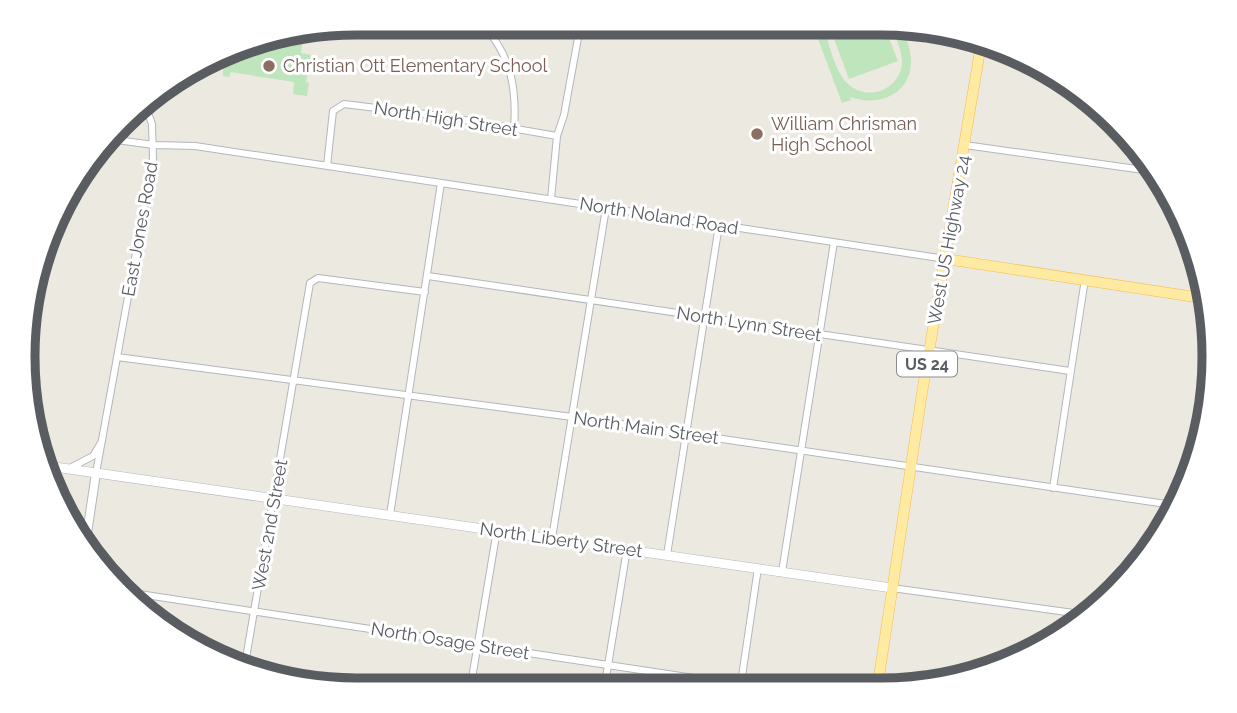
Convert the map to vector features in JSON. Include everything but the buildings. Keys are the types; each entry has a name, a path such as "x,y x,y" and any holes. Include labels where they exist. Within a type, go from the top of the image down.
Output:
{"main road":[{"name":"West US Highway 24","path":"879,678 929,351 980,51"},
{"name":"North Noland Road","path":"946,259 1196,297"},
{"name":"North Liberty Street","path":"54,467 892,588"}],"street":[{"path":"493,35 512,75 516,105 513,129"},
{"path":"551,199 557,136 564,115 578,38"},
{"name":"North High Street","path":"327,166 333,111 344,104 440,116 557,136"},
{"name":"East Jones Road","path":"96,473 104,440 154,145 148,113"},
{"name":"North Noland Road","path":"119,140 154,145 195,146 946,259"},
{"path":"965,145 1142,170"},
{"path":"390,515 442,183"},
{"path":"552,538 606,208"},
{"path":"667,555 719,225"},
{"path":"782,572 834,242"},
{"name":"North Lynn Street","path":"428,276 1070,371"},
{"name":"West 2nd Street","path":"246,659 310,284 318,278 425,292"},
{"path":"1053,488 1085,279"},
{"name":"North Main Street","path":"117,356 572,417 1166,504"},
{"path":"68,469 93,456 104,440"},
{"path":"87,532 96,473"},
{"path":"472,678 497,530"},
{"path":"606,678 627,549"},
{"path":"741,678 758,568"},
{"name":"North Liberty Street","path":"892,588 1074,613"},
{"name":"North Osage Street","path":"141,594 686,678"}],"green space":[{"path":"816,35 826,35 835,64 847,83 855,89 872,93 888,87 899,74 901,54 895,36 905,36 911,56 910,73 899,90 882,99 861,100 850,97 851,100 842,103"},
{"path":"832,35 888,35 898,61 849,79"},
{"path":"303,40 301,53 311,55 306,82 309,83 307,96 293,94 294,82 231,72 229,77 223,76 223,64 273,46"}],"place":[{"name":"Christian Ott Elementary School","path":"269,66"},
{"name":"William Chrisman High School","path":"757,134"}]}
